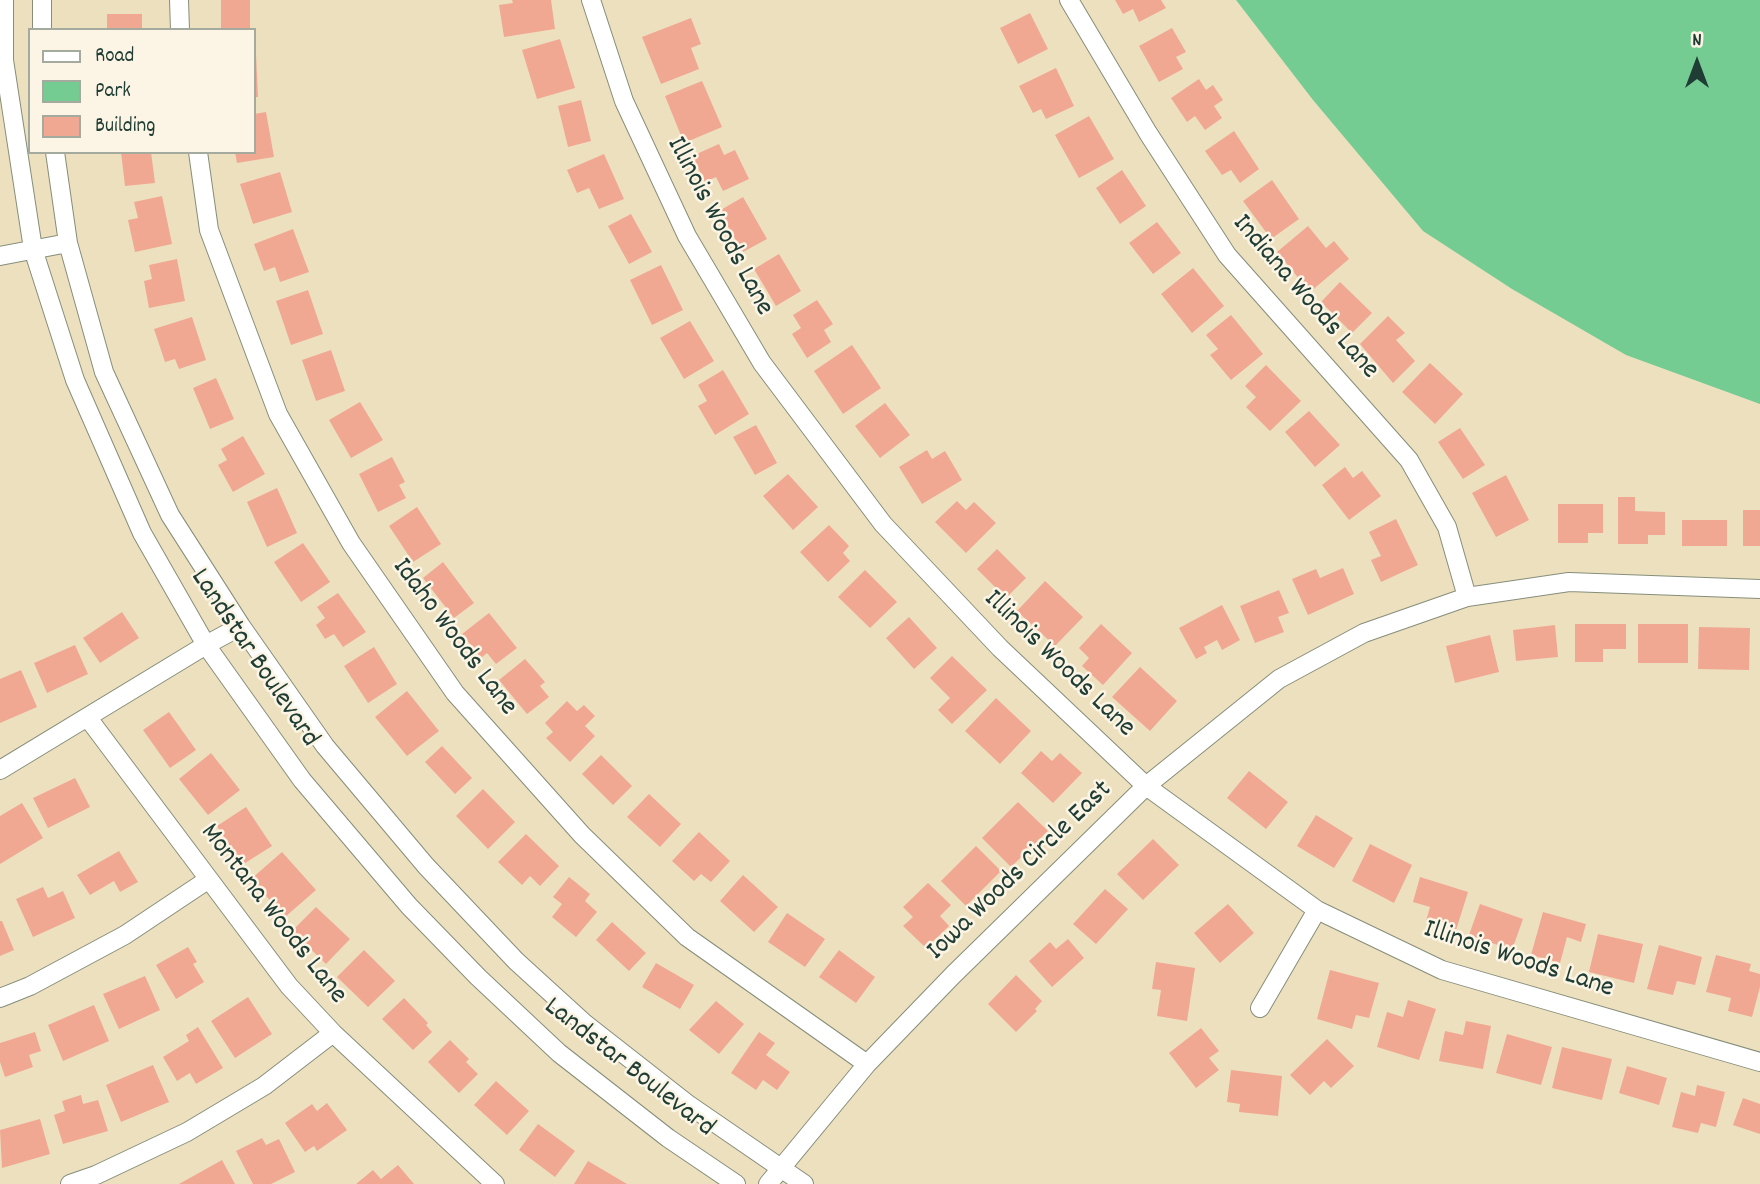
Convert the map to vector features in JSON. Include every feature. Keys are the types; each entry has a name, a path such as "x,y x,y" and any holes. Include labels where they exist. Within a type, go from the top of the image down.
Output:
{"street":[{"name":"Landstar Boulevard","path":"4,0 4,60 33,249 75,380 125,495 142,533 206,645 302,780 409,906 478,977 559,1053 668,1138 736,1184"},
{"path":"42,0 42,28"},
{"path":"180,0 180,28"},
{"name":"Illinois Woods Lane","path":"591,0 624,100 681,224 762,363 883,524 1000,648 1146,786 1317,910 1442,970 1760,1062"},
{"name":"Indiana Woods Lane","path":"1069,0 1148,133 1227,255 1409,460 1447,527 1466,597"},
{"name":"Landstar Boulevard","path":"55,154 68,243 104,372 170,515 241,626 325,746 426,866 516,961 583,1023 690,1105 804,1184"},
{"name":"Idaho Woods Lane","path":"198,154 209,230 278,414 351,543 455,693 582,835 687,937 867,1064"},
{"path":"0,256 68,243"},
{"name":"Iowa Woods Circle East","path":"768,1184 867,1064 953,975 1146,786 1279,679 1364,633 1466,597 1569,582 1760,589"},
{"path":"0,770 241,626"},
{"name":"Montana Woods Lane","path":"88,718 289,986 333,1033 483,1180"},
{"path":"0,998 30,986 125,935 209,879"},
{"path":"1260,1008 1317,910"},
{"path":"71,1184 187,1132 264,1086 333,1033"}],"green space":[{"path":"1236,0 1760,0 1760,404 1626,355 1512,289 1423,231 1313,100"}],"building":[{"path":"221,0 250,0 250,28 221,28"},
{"path":"512,0 551,0 555,29 504,37 499,5 513,3"},
{"path":"1115,0 1161,0 1166,8 1139,22 1133,9 1123,14"},
{"path":"1030,13 1048,49 1018,64 1000,28"},
{"path":"107,14 142,14 142,28 107,28"},
{"path":"691,18 701,44 691,48 699,69 661,84 642,37"},
{"path":"1172,28 1186,52 1176,57 1183,69 1159,82 1139,46"},
{"path":"560,39 575,88 537,99 522,50"},
{"path":"256,54 258,97 256,97"},
{"path":"1056,68 1074,106 1046,119 1041,109 1033,113 1019,86"},
{"path":"1199,79 1206,90 1213,85 1223,100 1214,106 1222,118 1205,130 1195,116 1187,122 1171,98"},
{"path":"702,81 722,127 684,143 665,96"},
{"path":"581,100 591,141 568,147 558,106"},
{"path":"266,112 274,157 237,163 235,154 256,154 256,114"},
{"path":"1089,116 1114,159 1079,178 1055,135"},
{"path":"1234,131 1259,169 1240,183 1231,170 1222,175 1205,151"},
{"path":"719,144 724,155 735,150 749,179 723,191 716,177 705,182 692,156"},
{"path":"121,154 151,154 155,183 125,186"},
{"path":"604,154 624,199 599,209 589,188 577,193 567,170"},
{"path":"1122,170 1146,206 1120,224 1096,188"},
{"path":"280,172 292,212 253,224 240,184"},
{"path":"1272,180 1299,219 1271,239 1243,201"},
{"path":"162,196 172,244 135,252 128,220 138,218 134,202"},
{"path":"743,197 767,239 743,252 719,211"},
{"path":"631,214 652,252 629,264 608,226"},
{"path":"1157,222 1181,253 1153,274 1129,243"},
{"path":"1308,226 1326,248 1334,241 1349,259 1310,292 1277,252"},
{"path":"293,229 309,272 280,282 275,267 264,271 254,244"},
{"path":"779,254 801,291 776,306 754,269"},
{"path":"177,259 185,301 149,308 144,281 152,279 149,265"},
{"path":"661,265 683,310 652,325 630,280"},
{"path":"1193,268 1224,306 1192,333 1161,294"},
{"path":"1340,282 1372,313 1352,333 1321,302"},
{"path":"308,290 323,334 291,345 276,301"},
{"path":"817,300 833,324 824,330 831,342 807,358 792,334 801,328 793,315"},
{"path":"1231,315 1263,354 1231,380 1210,355 1218,349 1206,335"},
{"path":"1388,316 1405,333 1396,340 1415,361 1393,383 1360,344"},
{"path":"192,317 206,360 179,369 175,359 165,362 154,329"},
{"path":"690,321 714,361 684,379 660,338"},
{"path":"852,345 881,388 843,414 814,371"},
{"path":"331,350 345,391 316,401 302,360"},
{"path":"1430,363 1463,394 1435,424 1402,392"},
{"path":"1266,365 1301,401 1270,431 1246,407 1256,397 1245,386"},
{"path":"723,370 749,414 715,435 698,406 707,401 698,385"},
{"path":"216,378 234,419 210,429 193,388"},
{"path":"360,402 383,440 351,458 329,420"},
{"path":"885,403 910,435 880,458 855,426"},
{"path":"1309,411 1340,445 1315,467 1285,432"},
{"path":"756,425 777,463 755,475 733,437"},
{"path":"1460,428 1485,465 1463,479 1438,442"},
{"path":"243,436 265,474 233,492 218,465 227,460 221,449"},
{"path":"927,450 932,459 945,451 962,480 922,504 899,467"},
{"path":"392,457 405,482 399,485 406,498 378,512 359,474"},
{"path":"1345,467 1353,478 1362,471 1381,496 1349,520 1322,485"},
{"path":"788,474 818,507 793,530 763,496"},
{"path":"1506,475 1529,520 1496,537 1472,493"},
{"path":"277,488 297,533 267,547 247,502"},
{"path":"1618,497 1635,497 1635,511 1665,512 1665,535 1648,535 1648,544 1618,544"},
{"path":"957,501 966,510 974,502 996,523 966,553 935,522"},
{"path":"1558,504 1603,504 1603,533 1588,533 1588,543 1558,543"},
{"path":"417,507 441,544 413,562 389,526"},
{"path":"1743,510 1760,510 1760,546 1743,546"},
{"path":"1396,519 1418,565 1381,582 1371,560 1381,556 1369,532"},
{"path":"1682,520 1727,520 1727,546 1682,546"},
{"path":"829,525 849,546 843,553 850,561 828,582 800,552"},
{"path":"303,543 330,582 301,602 274,562"},
{"path":"997,549 1026,578 1006,598 977,569"},
{"path":"443,562 474,603 454,618 423,578"},
{"path":"1343,568 1354,594 1308,615 1292,579 1316,569 1320,578"},
{"path":"865,570 897,602 870,628 838,597"},
{"path":"1045,581 1083,617 1055,646 1017,611"},
{"path":"1279,590 1289,613 1278,617 1284,632 1255,643 1240,606"},
{"path":"338,593 366,632 343,647 334,634 325,639 316,625 325,618 317,607"},
{"path":"1222,605 1240,640 1222,650 1217,640 1204,647 1207,653 1196,659 1179,628"},
{"path":"122,612 139,638 100,663 83,638"},
{"path":"489,613 517,648 496,664 487,653 481,658 462,634"},
{"path":"909,617 937,648 914,669 886,638"},
{"path":"1101,624 1132,653 1103,685 1082,666 1089,658 1079,648"},
{"path":"1575,624 1626,624 1626,649 1603,649 1603,662 1575,662"},
{"path":"1638,624 1688,624 1688,663 1638,663"},
{"path":"1555,625 1558,657 1516,661 1513,630"},
{"path":"1699,627 1750,628 1749,670 1698,669"},
{"path":"1490,635 1499,672 1455,683 1446,646"},
{"path":"75,645 88,674 47,693 34,663"},
{"path":"374,647 397,684 368,703 344,666"},
{"path":"952,656 987,690 952,724 938,710 950,698 930,678"},
{"path":"525,659 545,682 540,686 549,697 527,714 499,680"},
{"path":"1140,667 1177,701 1150,731 1112,697"},
{"path":"21,670 37,707 0,723 0,679"},
{"path":"407,691 439,731 407,756 375,717"},
{"path":"996,698 1031,731 1000,764 965,731"},
{"path":"567,701 577,711 584,705 595,716 585,726 595,736 570,762 546,738 553,732 545,723"},
{"path":"169,712 196,750 170,768 143,730"},
{"path":"442,746 472,778 455,794 425,762"},
{"path":"1041,751 1052,761 1060,753 1082,773 1053,803 1021,773"},
{"path":"211,753 240,790 208,815 179,779"},
{"path":"601,755 632,786 613,805 582,774"},
{"path":"1249,771 1288,802 1266,829 1227,798"},
{"path":"75,778 90,807 48,828 33,798"},
{"path":"483,789 515,822 488,849 456,816"},
{"path":"649,794 681,824 660,847 627,817"},
{"path":"1018,802 1048,831 1011,867 982,838"},
{"path":"22,803 43,838 0,864 0,816"},
{"path":"246,807 272,846 242,865 217,826"},
{"path":"1316,815 1353,838 1334,868 1297,846"},
{"path":"699,832 730,861 711,882 701,874 694,881 672,861"},
{"path":"526,834 559,866 540,886 530,876 522,885 498,862"},
{"path":"1153,839 1179,865 1143,900 1117,874"},
{"path":"1370,844 1412,865 1394,903 1352,881"},
{"path":"976,846 1001,871 966,906 941,881"},
{"path":"119,851 138,882 120,892 114,881 90,895 77,875"},
{"path":"282,852 316,890 285,917 251,879"},
{"path":"743,875 778,907 754,932 720,901"},
{"path":"569,877 590,894 585,901 597,912 576,937 552,917 562,904 553,897"},
{"path":"1420,877 1468,892 1456,930 1426,921 1430,907 1413,902"},
{"path":"928,883 951,905 940,916 949,926 926,948 903,926 913,917 903,907"},
{"path":"43,887 48,898 63,891 75,918 33,937 16,899"},
{"path":"1105,889 1128,909 1096,944 1073,924"},
{"path":"1228,904 1254,933 1220,963 1194,933"},
{"path":"1480,904 1523,919 1512,950 1469,935"},
{"path":"316,907 350,939 326,964 292,931"},
{"path":"1543,912 1586,924 1581,942 1567,937 1560,963 1531,955"},
{"path":"787,913 825,939 805,967 768,942"},
{"path":"0,921 14,950 0,956"},
{"path":"612,922 646,953 629,971 596,940"},
{"path":"1598,934 1643,944 1634,983 1589,972"},
{"path":"1068,939 1084,958 1052,987 1029,961 1050,942 1056,949"},
{"path":"1659,945 1702,957 1695,985 1677,981 1673,995 1647,989"},
{"path":"188,947 197,962 193,964 204,982 176,999 156,965"},
{"path":"364,950 395,981 368,1007 337,977"},
{"path":"839,950 875,977 856,1003 819,977"},
{"path":"1716,955 1751,964 1749,971 1760,974 1760,987 1752,1017 1728,1011 1731,998 1706,992"},
{"path":"1156,962 1195,968 1187,1021 1157,1016 1161,990 1152,989"},
{"path":"656,963 694,985 680,1009 642,987"},
{"path":"1330,970 1379,983 1369,1018 1356,1015 1352,1029 1317,1019"},
{"path":"1016,975 1042,1001 1035,1009 1037,1011 1016,1032 988,1004"},
{"path":"145,976 160,1010 119,1029 103,994"},
{"path":"248,997 272,1034 235,1058 211,1021"},
{"path":"404,998 428,1023 426,1025 432,1032 413,1050 382,1019"},
{"path":"1408,1000 1436,1009 1419,1060 1377,1047 1387,1012 1403,1017"},
{"path":"716,1001 744,1024 719,1054 689,1030"},
{"path":"94,1005 109,1041 63,1061 48,1025"},
{"path":"1466,1021 1491,1026 1483,1069 1439,1061 1445,1031 1463,1035"},
{"path":"198,1027 223,1068 196,1084 190,1073 177,1081 163,1057 189,1041 186,1035"},
{"path":"1201,1028 1219,1051 1209,1058 1219,1070 1196,1088 1169,1053"},
{"path":"35,1032 41,1051 29,1055 33,1067 5,1077 0,1062 0,1043"},
{"path":"759,1032 775,1043 766,1055 790,1072 777,1090 763,1080 756,1090 731,1073"},
{"path":"1507,1034 1552,1047 1541,1085 1496,1073"},
{"path":"1327,1039 1354,1066 1331,1088 1324,1081 1310,1095 1290,1075"},
{"path":"450,1040 469,1059 466,1062 478,1074 459,1093 428,1062"},
{"path":"1562,1047 1612,1059 1602,1100 1552,1088"},
{"path":"153,1065 169,1102 121,1122 106,1085"},
{"path":"1627,1066 1667,1078 1659,1105 1619,1093"},
{"path":"1231,1070 1282,1076 1278,1116 1239,1112 1240,1104 1227,1102"},
{"path":"496,1081 529,1111 507,1135 474,1105"},
{"path":"1697,1085 1725,1092 1716,1127 1701,1123 1698,1133 1672,1127 1681,1092 1695,1096"},
{"path":"81,1095 83,1104 98,1100 108,1131 63,1144 54,1115 65,1111 62,1101"},
{"path":"1743,1098 1760,1104 1760,1134 1733,1125"},
{"path":"327,1103 347,1130 317,1151 314,1146 305,1152 285,1123 312,1104 317,1111"},
{"path":"40,1119 50,1154 2,1168 0,1130"},
{"path":"538,1124 575,1151 555,1177 519,1150"},
{"path":"262,1138 266,1145 279,1139 295,1172 271,1184 253,1184 236,1151"},
{"path":"222,1160 235,1184 179,1184"},
{"path":"588,1161 627,1184 574,1184"},
{"path":"398,1165 414,1184 356,1184 373,1170 381,1179"}]}
